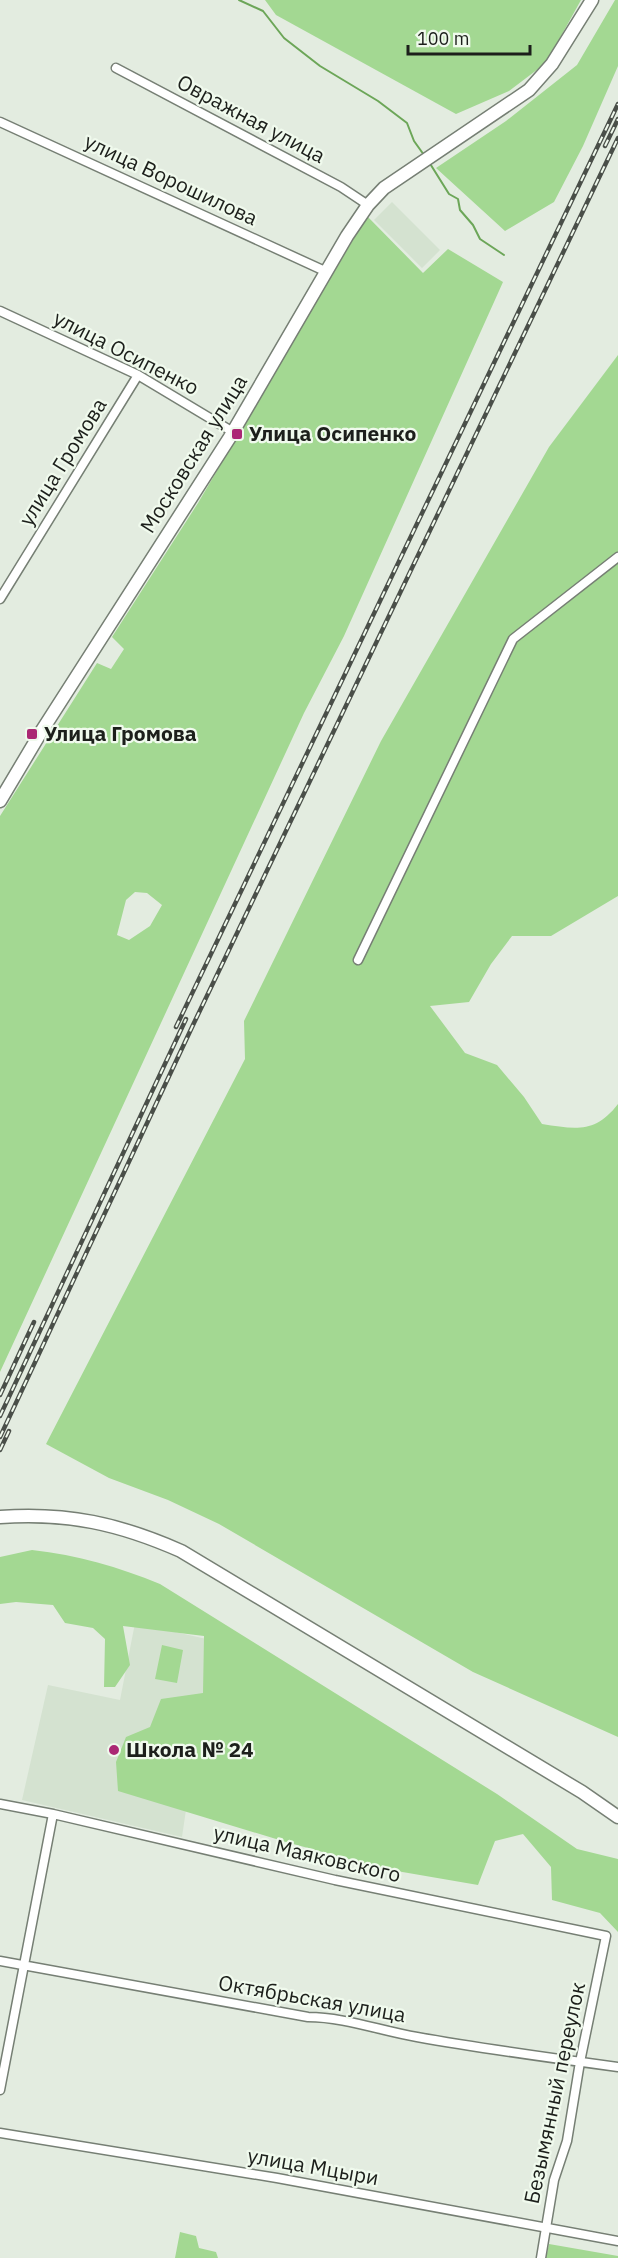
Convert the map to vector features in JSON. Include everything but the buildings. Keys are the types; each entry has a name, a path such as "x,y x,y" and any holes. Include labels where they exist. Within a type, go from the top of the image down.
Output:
{"street":[{"name":"Московская улица","path":"0,801 41,732 233,432 368,205 384,188 412,167 529,90 552,64 592,0"},
{"name":"Овражная улица","path":"116,68 341,187 368,205"},
{"name":"улица Ворошилова","path":"0,122 327,272"},
{"name":"улица Осипенко","path":"0,311 138,375 233,432"},
{"name":"улица Громова","path":"0,599 138,375"},
{"path":"358,960 513,639 618,557"},
{"path":"0,1517 46,1515 107,1524 144,1534 181,1551 572,1786 618,1817"},
{"name":"улица Маяковского","path":"0,1804 53,1814 335,1880 606,1935"},
{"path":"0,2090 53,1814"},
{"name":"Безымянный переулок","path":"541,2258 554,2180 567,2141 580,2062 606,1935"},
{"name":"Октябрьская улица","path":"0,1961 308,2017 323,2017 493,2051 618,2067"},
{"name":"улица Мцыри","path":"0,2133 277,2178 618,2241"}],"shaded area":[{"path":"392,202 440,250 422,268 374,220"},
{"name":"Школа № 24","path":"135,1623 211,1640 182,1837 22,1800 48,1685 120,1700"}],"green space":[{"path":"265,0 581,0 546,63 509,91 456,114 276,15"},
{"path":"615,0 618,0 618,66 583,146 554,202 505,231 436,168 506,121 577,65"},
{"path":"367,216 423,273 448,249 503,282 344,636 304,713 0,1372 0,816 97,663 111,669 124,649 112,637 198,503","holes":["135,892 147,893 162,905 150,926 129,940 117,935 126,900"]},
{"path":"618,355 618,896 551,936 512,936 491,964 469,1002 430,1006 465,1053 497,1065 524,1097 542,1124 574,1128 593,1125 609,1114 618,1104 618,1737 473,1672 219,1524 168,1500 109,1478 46,1444 245,1059 244,1021 381,741 549,447"},
{"path":"32,1550 98,1562 160,1584 497,1794 577,1849 618,1859 618,1932 600,1913 552,1900 551,1867 523,1834 495,1841 478,1885 385,1869 286,1842 118,1791 116,1762 126,1737 150,1727 161,1699 203,1693 204,1636 123,1626 130,1665 115,1687 104,1687 105,1639 93,1628 65,1623 53,1605 16,1602 0,1604 0,1557"},
{"path":"162,1645 183,1650 177,1683 155,1679"},
{"path":"180,2232 196,2236 199,2248 216,2252 218,2258 175,2258"},
{"path":"549,2244 618,2256 618,2258 546,2258"}],"waterway":[{"path":"239,0 263,11 284,38 320,66 378,101 407,123 414,141 424,155"},
{"path":"429,162 449,194 458,199 460,210 473,225 480,239 504,255"}],"railway":[{"path":"176,1027 618,104"},
{"path":"605,146 618,119"},
{"path":"0,1437 193,1025 618,138"},
{"path":"0,1416 186,1019"},
{"path":"0,1395 34,1322"},
{"path":"0,1450 9,1431"}],"place":[{"name":"Улица Осипенко","path":"237,434"},
{"name":"Улица Громова","path":"32,734"},
{"name":"Школа № 24","path":"114,1750"}]}
